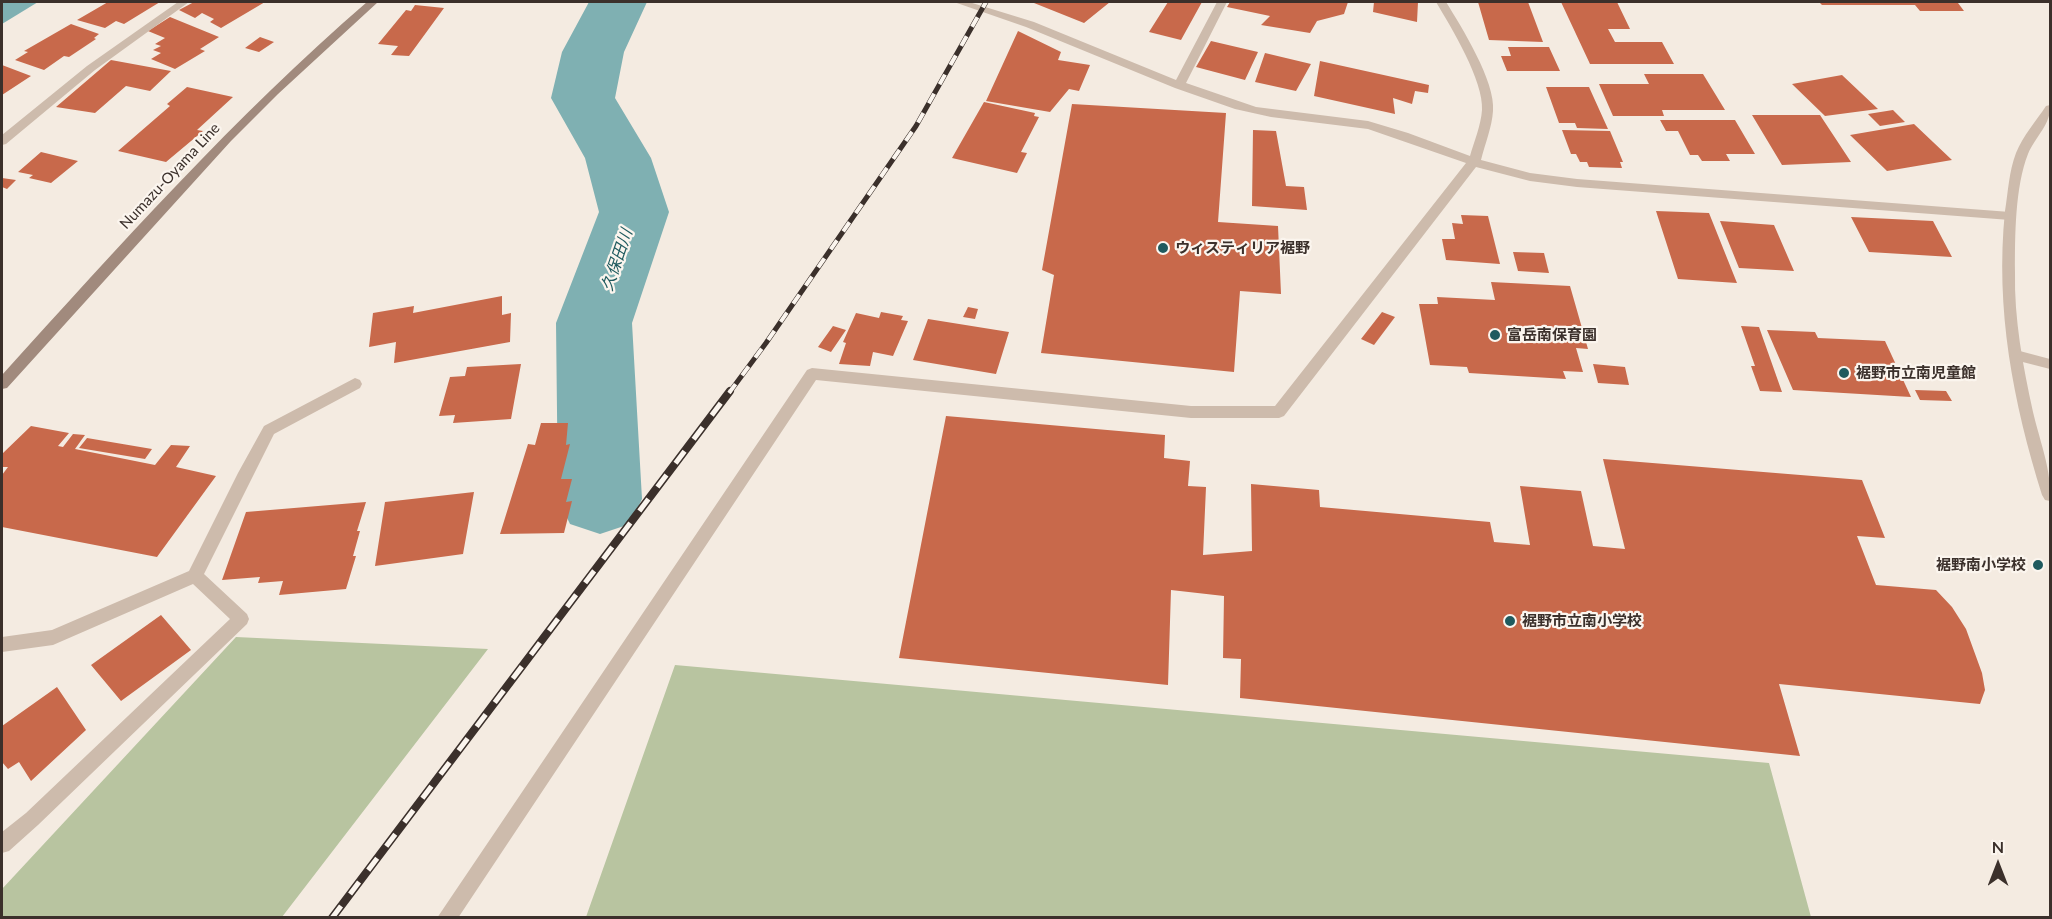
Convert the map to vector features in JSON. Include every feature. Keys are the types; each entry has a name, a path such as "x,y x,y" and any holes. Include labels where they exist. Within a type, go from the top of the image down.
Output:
{"main road":[{"name":"Numazu-Oyama Line","path":"2,384 232,133 338,31 373,2"}],"street":[{"path":"2,141 91,68 184,2"},
{"path":"959,2 1071,40 1179,85 1241,107 1271,114 1366,125 1505,172 1576,183 1936,208 2010,216"},
{"path":"1179,85 1222,2"},
{"path":"446,918 812,374 1191,412 1279,412 1475,160 1488,109 1482,83 1465,42 1441,2"},
{"path":"2050,109 2024,148 2010,216 2007,299 2026,422 2050,495"},
{"path":"2016,355 2050,364"},
{"path":"2,644 53,638 195,576 243,477 269,430 356,384"},
{"path":"2,844 32,819 242,619 195,576"}],"green space":[{"path":"236,637 488,649 282,917 2,917 2,889"},
{"path":"675,665 1769,763 1811,917 586,917"}],"water":[{"path":"2,2 38,2 2,24"}],"building":[{"path":"108,2 160,2 124,24 116,21 105,28 77,20"},
{"path":"194,2 265,2 221,28 210,22 214,19 202,13 195,18 179,10"},
{"path":"1110,2 1084,23 1034,3"},
{"path":"1168,2 1202,2 1181,40 1149,32"},
{"path":"1230,2 1348,2 1344,14 1317,21 1310,33 1261,25 1270,16 1227,7"},
{"path":"1374,2 1418,2 1417,22 1373,12"},
{"path":"1478,2 1528,2 1543,42 1489,40"},
{"path":"1561,2 1617,2 1630,29 1608,29 1615,42 1662,42 1674,64 1590,64"},
{"path":"1819,2 1948,2 1958,3 1964,11 1920,11 1915,5 1822,5"},
{"path":"415,5 444,8 409,56 391,55 398,46 378,44 406,10 411,11"},
{"path":"170,17 219,37 200,49 205,51 175,69 151,59 161,53 153,50 161,46 155,44 165,38 148,31"},
{"path":"71,24 99,34 94,38 96,39 69,57 64,56 44,70 15,60 28,52 24,51"},
{"path":"1018,31 1061,52 1058,60 1090,65 1079,91 1069,89 1050,112 986,101"},
{"path":"260,37 274,42 259,52 245,48"},
{"path":"1211,41 1258,52 1245,80 1196,67"},
{"path":"1508,47 1549,47 1560,71 1507,71 1501,56 1511,56"},
{"path":"1265,53 1311,64 1296,91 1255,82"},
{"path":"111,60 171,71 150,91 126,86 95,113 56,107"},
{"path":"1320,61 1429,85 1428,93 1415,91 1412,104 1393,98 1395,114 1314,96"},
{"path":"2,65 31,76 2,95"},
{"path":"1644,74 1703,74 1725,110 1662,110 1664,116 1613,116 1599,84 1649,84"},
{"path":"1842,75 1878,109 1825,116 1792,84"},
{"path":"187,87 233,97 197,130 203,131 166,162 118,151 170,106 167,104"},
{"path":"1546,87 1589,87 1608,129 1577,128 1575,123 1559,123"},
{"path":"984,102 1035,113 1034,116 1039,117 1021,152 1027,153 1017,173 952,158"},
{"name":"ウィスティリア裾野","path":"1072,104 1226,113 1218,222 1278,226 1281,294 1240,291 1234,372 1041,353 1054,275 1042,270"},
{"path":"1893,110 1905,122 1880,126 1868,114"},
{"path":"1752,115 1820,115 1851,162 1782,165"},
{"path":"1660,120 1735,120 1755,154 1726,154 1730,161 1702,161 1698,155 1690,155 1678,131 1666,131"},
{"path":"1914,124 1952,160 1887,171 1850,135"},
{"path":"1253,130 1276,131 1286,186 1304,187 1307,210 1252,206"},
{"path":"1562,130 1610,131 1623,162 1620,162 1622,168 1589,167 1587,162 1580,162 1576,154 1571,154"},
{"path":"41,152 78,161 51,183 29,178 33,175 18,172"},
{"path":"2,178 16,180 7,189 2,187"},
{"path":"1656,211 1709,213 1737,283 1678,279"},
{"path":"1461,215 1488,216 1500,264 1446,260 1442,239 1455,239 1452,223 1463,224"},
{"path":"1851,217 1933,221 1952,257 1869,252"},
{"path":"1720,221 1774,225 1794,271 1739,268"},
{"path":"1513,252 1544,253 1549,273 1518,271"},
{"path":"1491,282 1570,286 1588,349 1576,348 1583,372 1563,371 1566,379 1469,373 1467,367 1430,365 1419,304 1438,304 1437,297 1495,300"},
{"path":"502,296 502,315 511,313 510,342 394,363 396,342 369,347 373,313 414,306 413,313"},
{"path":"968,307 978,309 975,319 963,317"},
{"path":"881,312 903,316 901,320 908,321 893,356 873,352 870,366 839,364 846,343 843,342 856,313 879,318"},
{"path":"1382,312 1395,317 1374,345 1361,339"},
{"path":"928,319 1009,332 996,374 913,360"},
{"path":"833,326 846,330 831,352 818,347"},
{"path":"1741,326 1759,327 1782,392 1760,391 1751,366 1755,366"},
{"name":"裾野市立南児童館","path":"1767,330 1815,332 1818,338 1885,341 1911,397 1793,390"},
{"path":"521,364 511,419 453,423 455,415 439,416 450,377 465,376 467,367"},
{"path":"1593,364 1625,367 1629,385 1598,383"},
{"path":"1915,390 1946,391 1952,401 1920,400"},
{"name":"裾野市立南小学校","path":"946,416 1165,435 1164,458 1190,461 1188,486 1206,487 1203,555 1252,551 1251,484 1319,490 1320,507 1490,522 1494,542 1530,545 1520,486 1581,491 1593,546 1625,549 1603,459 1862,480 1885,538 1857,536 1876,585 1936,590 1952,607 1966,629 1982,673 1985,690 1980,704 1779,684 1800,756 1240,698 1241,659 1223,658 1224,596 1171,590 1168,685 899,658"},
{"path":"541,423 568,423 566,445 570,444 561,479 572,479 566,502 572,501 564,533 500,534 528,444 535,445"},
{"path":"31,426 69,433 58,446 63,447 73,434 85,435 75,449 155,465 171,445 190,446 176,467 216,476 157,557 2,527 2,475 8,467 2,467 2,454"},
{"path":"87,438 152,449 145,459 79,448"},
{"path":"474,492 463,554 375,566 385,502"},
{"path":"366,502 357,531 360,531 353,556 356,556 346,589 279,595 283,581 258,583 260,577 222,580 246,512"},
{"path":"161,615 191,650 121,701 91,665"},
{"path":"57,687 86,730 31,781 19,762 8,769 2,762 2,726"}],"waterway":[{"name":"久保田川","path":"600,499 594,323 634,212 618,158 583,98 593,52 618,2"}],"railway":[{"path":"729,393 916,126 986,2"},
{"path":"332,918 730,391"}],"place":[{"name":"ウィスティリア裾野","path":"1163,248"},
{"name":"富岳南保育園","path":"1495,335"},
{"name":"裾野市立南児童館","path":"1844,373"},
{"name":"裾野南小学校","path":"2038,565"},
{"name":"裾野市立南小学校","path":"1510,621"}]}
